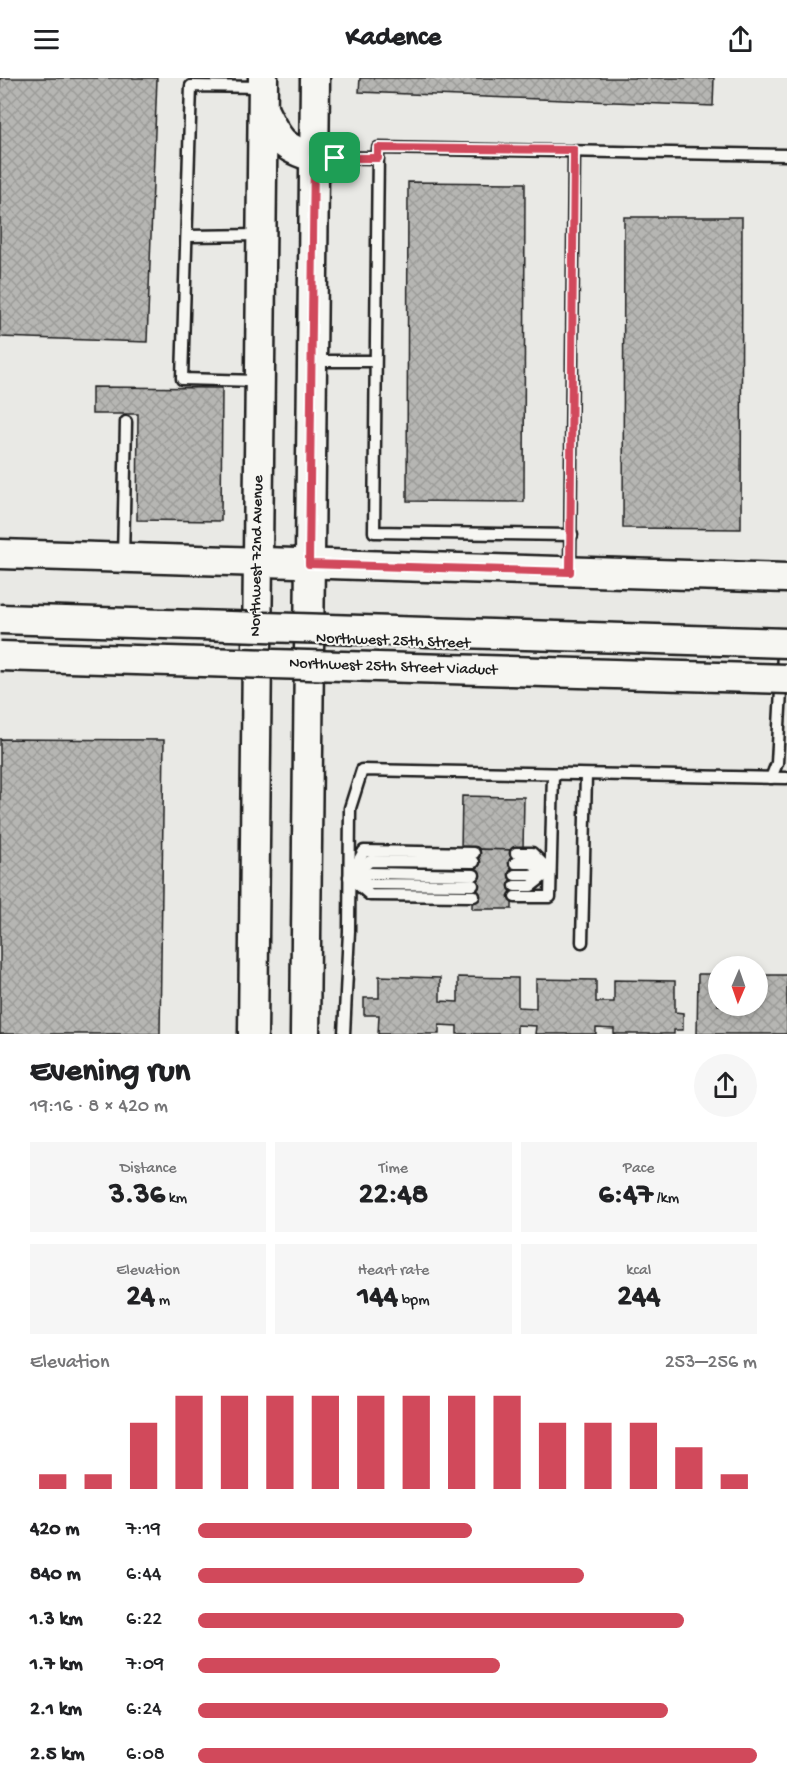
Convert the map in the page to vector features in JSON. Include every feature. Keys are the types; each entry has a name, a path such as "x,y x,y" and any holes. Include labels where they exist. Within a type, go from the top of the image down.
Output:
{"main road":[{"path":"305,1034 315,78"},
{"path":"263,91 277,137 294,152 314,158"},
{"name":"Northwest 72nd Avenue","path":"253,1034 263,91"},
{"path":"0,554 787,578"},
{"path":"0,619 786,653"},
{"name":"Northwest 25th Street","path":"0,625 257,638 786,653"},
{"name":"Northwest 25th Street Viaduct","path":"0,656 786,653"}],"lane":[{"path":"260,381 182,379 191,86 263,91"},
{"path":"572,536 374,532 378,148 787,155"},
{"path":"570,572 574,150"},
{"path":"314,158 378,158"},
{"path":"187,236 261,236"},
{"path":"312,361 375,361"},
{"path":"123,558 126,422"},
{"path":"787,570 787,578"},
{"path":"771,778 777,763 786,653"},
{"path":"344,1034 349,931 350,808 362,770 787,778"},
{"path":"550,871 531,886 515,886 550,897 553,774"},
{"path":"582,942 586,775"},
{"path":"349,877 370,861 474,857"},
{"path":"515,858 550,871"},
{"path":"370,873 474,885 370,894 349,877 370,873"}],"building":[{"path":"0,78 157,78 147,342 0,337"},
{"path":"360,78 714,78 713,106 359,92"},
{"path":"408,182 525,183 524,502 407,501"},
{"path":"624,217 742,217 741,529 623,528"},
{"path":"92,387 222,388 221,521 137,520 138,414 92,414"},
{"path":"0,739 164,740 160,1034 0,1034"},
{"path":"462,796 524,797 523,850 461,849"},
{"path":"473,849 513,850 512,909 472,909"},
{"path":"698,974 708,974 708,1016 768,1016 768,975 787,975 787,1034 697,1034"},
{"path":"379,976 440,978 440,1001 458,1002 458,977 518,978 518,1007 536,1008 536,979 596,980 596,1002 614,1002 614,980 675,981 675,1012 683,1013 683,1030 674,1030 674,1034 614,1034 614,1029 596,1028 596,1034 535,1034 536,1026 517,1025 517,1034 457,1034 457,1026 439,1025 439,1034 378,1034 379,1015 364,1015 364,998 379,998"}],"route":[{"path":"378,148 574,150 570,572 309,564 314,158 335,158 378,158 378,148"}]}
